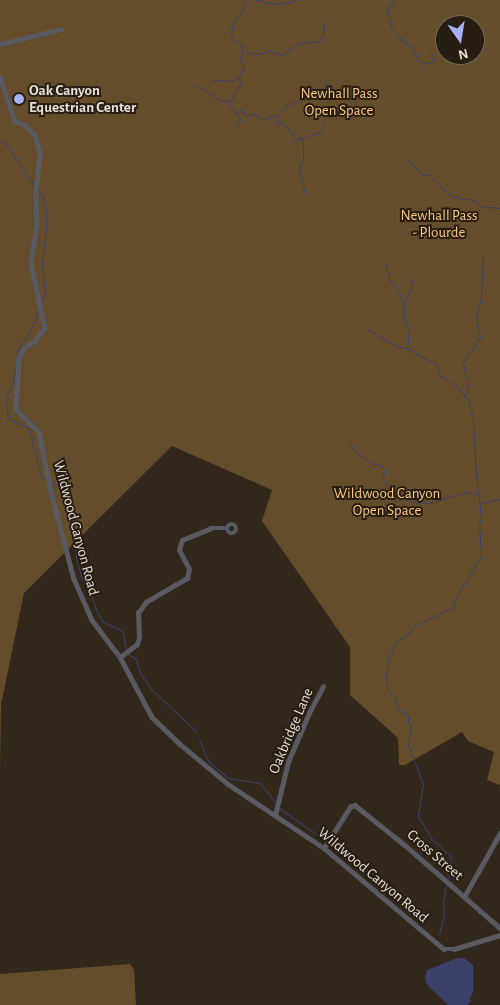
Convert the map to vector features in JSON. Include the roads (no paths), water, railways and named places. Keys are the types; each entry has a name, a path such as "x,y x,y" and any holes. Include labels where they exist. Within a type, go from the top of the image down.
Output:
{"street":[{"path":"0,44 61,29"},
{"name":"Wildwood Canyon Road","path":"0,77 15,121 25,125 35,136 39,146 36,191 37,225 31,264 46,328 19,358 16,409 40,432 52,496 66,542 74,579 85,607 97,628 120,657 152,717 180,744 228,784 324,848 419,930 447,950 500,935"},
{"path":"120,657 137,644 139,638 138,613 146,602 187,578 189,568 179,550 182,540 211,528 227,528"},
{"name":"Oakbridge Lane","path":"274,815 288,762 309,713 323,687"},
{"name":"Cross Street","path":"324,848 352,805 355,805 406,846 500,928"},
{"path":"464,897 500,833"},
{"path":"495,923 500,918"}],"water":[{"path":"457,958 464,958 473,965 473,992 471,1001 467,1005 448,1005 427,985 425,979 427,970"}],"waterway":[{"path":"245,0 243,9 233,23 231,32 232,37 243,47 240,58 244,67 239,76 240,85 230,101 230,106 236,113 240,110 246,115 253,114 266,120 270,116 277,116 278,124 283,123 292,133 295,140 320,132 324,123"},
{"path":"256,0 275,4 298,0"},
{"path":"394,0 387,8 391,27 404,42 412,46 417,58 423,64 435,61 431,53"},
{"path":"242,52 258,54 270,51 282,55 298,43 319,41 323,35 324,23"},
{"path":"212,80 230,81 239,78"},
{"path":"324,88 326,81"},
{"path":"193,85 204,89 219,100 230,101"},
{"path":"277,116 286,106 300,100 310,87 318,91 332,87"},
{"path":"236,126 240,120 238,113"},
{"path":"299,138 303,141 303,158 299,168 305,193"},
{"path":"0,140 6,144 34,185"},
{"path":"408,160 423,175 429,175 451,197 470,199 483,207 500,208"},
{"path":"38,190 42,194 46,212 42,265 45,292 41,303"},
{"path":"466,394 468,385 463,363 480,338 476,316 481,297 483,254"},
{"path":"385,263 390,280 400,294 402,301 404,301 404,319 409,329 407,348 436,364 440,376 452,382 468,399 473,418 481,518 479,525 481,556 453,602 455,606 414,626 410,632 396,642 388,661 386,675 387,689 394,696 398,709 408,716 408,723 411,726 408,745 423,784 418,816 432,839 451,856 448,879"},
{"path":"405,300 410,291 413,277"},
{"path":"39,309 32,327 18,349 13,383 6,397 8,419 29,428 41,477 45,479"},
{"path":"366,328 397,347 407,348"},
{"path":"349,443 357,453 373,464 381,465 384,470 383,480 391,491 412,502 428,503 468,492 478,495"},
{"path":"52,483 59,486 77,544 76,558 82,579 90,590 96,610 103,622 122,630 126,649"},
{"path":"481,503 500,499"},
{"path":"128,654 136,659 140,673 151,689 196,733"},
{"path":"199,740 209,762 228,778 260,783 275,802"},
{"path":"279,808 323,839"},
{"path":"439,934 444,915 443,902 446,885"}],"place":[{"name":"Oak Canyon Equestrian Center","path":"19,99"}],"park label":[{"name":"Newhall Pass Open Space","path":"339,102"},
{"name":"Newhall Pass - Plourde","path":"439,224"},
{"name":"Wildwood Canyon Open Space","path":"387,502"}]}
